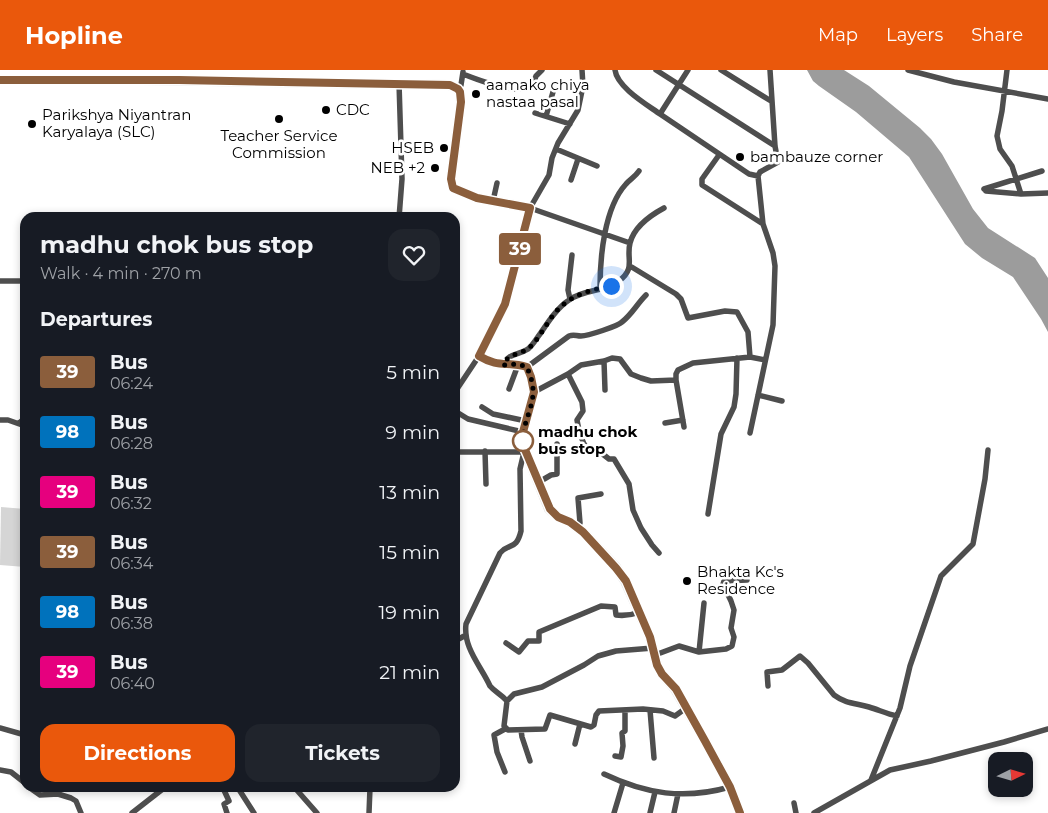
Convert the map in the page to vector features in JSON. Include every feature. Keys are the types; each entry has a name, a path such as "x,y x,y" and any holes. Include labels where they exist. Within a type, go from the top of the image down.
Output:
{"main road":[{"path":"0,80 399,83 450,85 458,89 461,102 451,184 453,188 477,198 530,208 505,304 479,356 491,363 503,365 518,364 527,367 534,392 523,432 524,452 550,509 554,514 578,528 626,581 640,612 662,674 676,689 730,787 740,813"}],"street":[{"path":"458,89 461,85 463,72 501,86 530,89 536,76 542,70"},
{"path":"582,70 581,98 578,110 556,149 552,158 549,175 530,208 630,243"},
{"path":"615,70 619,82 643,102 719,155 749,174 758,176"},
{"path":"656,70 775,146"},
{"path":"660,114 688,70"},
{"path":"721,70 771,101"},
{"path":"750,433 774,325 775,266 773,253 763,224 758,176 760,172 778,162 771,101 770,70"},
{"path":"908,70 954,82 1048,99"},
{"path":"1007,70 1002,111 997,132 998,144 1002,154 1012,166 1021,194"},
{"path":"399,83 402,179 399,212"},
{"path":"546,116 553,92"},
{"path":"534,113 570,124"},
{"path":"556,149 597,166"},
{"path":"719,155 702,179 702,185 763,224"},
{"path":"571,180 578,159"},
{"path":"600,288 603,234 617,198 626,184 635,178 639,171"},
{"path":"1042,171 984,189 986,191 1021,194 1048,193"},
{"path":"493,201 497,183"},
{"path":"503,365 508,357 532,346 554,313 570,299 611,286 621,280 630,266 630,243 642,224 664,208"},
{"path":"570,299 568,290 572,255"},
{"path":"630,266 676,294 681,300 688,318 725,311 737,312 748,332 750,357"},
{"path":"0,281 20,281"},
{"path":"527,367 569,336 583,336 622,323 646,295"},
{"path":"460,384 479,356"},
{"path":"684,427 676,380 678,370 686,365 737,358 750,357 765,360"},
{"path":"534,392 568,374 581,364 612,358 620,359 631,374 651,381 676,380"},
{"path":"708,514 721,434 734,407 737,358"},
{"path":"604,361 605,390"},
{"path":"509,389 518,364"},
{"path":"568,374 582,402 583,411 577,420 579,433 584,444 588,450 595,448 609,459 614,459 629,484 633,510 641,528 652,545 660,553"},
{"path":"758,395 782,401"},
{"path":"482,407 494,414 526,421"},
{"path":"460,414 468,419 523,432"},
{"path":"0,420 18,423"},
{"path":"665,423 682,420"},
{"path":"538,482 557,474 557,444"},
{"path":"870,780 897,716 910,666 940,576 972,544 985,480 988,450"},
{"path":"485,451 486,484"},
{"path":"460,452 524,452 520,469 521,531 519,539 514,546 503,549 500,553 466,624 469,647 490,686 501,693 506,701 505,729"},
{"path":"578,528 580,523 578,498 601,494"},
{"path":"506,701 514,694 542,687 598,656 616,651 654,652 679,646 699,652 726,649 732,646 734,638 731,628 734,610 723,584 724,581 747,580"},
{"path":"699,652 704,603"},
{"path":"506,642 519,652 528,641 540,641 539,632 602,606 615,607 616,615 620,616 633,615 640,612"},
{"path":"460,638 466,635"},
{"path":"768,686 767,672 782,670 800,656 839,699 897,716"},
{"path":"505,772 497,752 494,735 505,729 545,729 550,715 593,726 599,711 650,710 663,711 675,716 686,708"},
{"path":"614,756 620,757 622,751 622,733 625,731 625,710"},
{"path":"650,710 654,758"},
{"path":"575,744 580,724"},
{"path":"0,728 20,734"},
{"path":"814,813 870,780 898,767 930,761 1048,729"},
{"path":"521,730 530,761"},
{"path":"0,770 11,772 20,779"},
{"path":"604,774 623,783 656,792 678,794 710,792 730,787"},
{"path":"614,813 623,783"},
{"path":"36,792 40,795 58,794 71,798 76,801 81,813"},
{"path":"132,813 159,792"},
{"path":"225,792 228,801 224,804 227,813"},
{"path":"240,792 254,813"},
{"path":"299,792 317,813"},
{"path":"369,813 370,792"},
{"path":"650,813 656,792"},
{"path":"674,813 678,794"},
{"path":"794,803 796,813"}],"shaded area":[{"path":"807,70 844,70 869,86 931,139 942,154 973,209 988,228 1035,258 1048,278 1048,332 1013,277 982,258 965,244 909,157 856,112 813,81"},
{"path":"1,507 20,509 20,567 0,565"}],"bus line":[{"name":"39","path":"0,80 399,83 450,85 458,89 461,102 451,179 453,188 477,198 530,208 505,304 479,356 491,363 503,365 518,364 527,367 534,392 522,439 524,452 530,461 545,499 554,514 570,522 583,532 626,581 645,623 657,665 662,674 676,689 730,787 740,813"}],"place":[{"name":"aamako chiya nastaa pasal","path":"476,94"},
{"name":"CDC","path":"326,110"},
{"name":"Teacher Service Commission","path":"279,119"},
{"name":"Parikshya Niyantran Karyalaya (SLC)","path":"32,124"},
{"name":"HSEB","path":"444,148"},
{"name":"bambauze corner","path":"740,157"},
{"name":"NEB +2","path":"435,168"},
{"name":"madhu chok bus stop","path":"523,441"},
{"name":"Bhakta Kc's Residence","path":"687,581"}],"route":[{"path":"523,441 523,432 534,392 531,377 527,367 518,364 503,365 508,357 532,346 554,313 570,299 591,290 611,286"}]}
